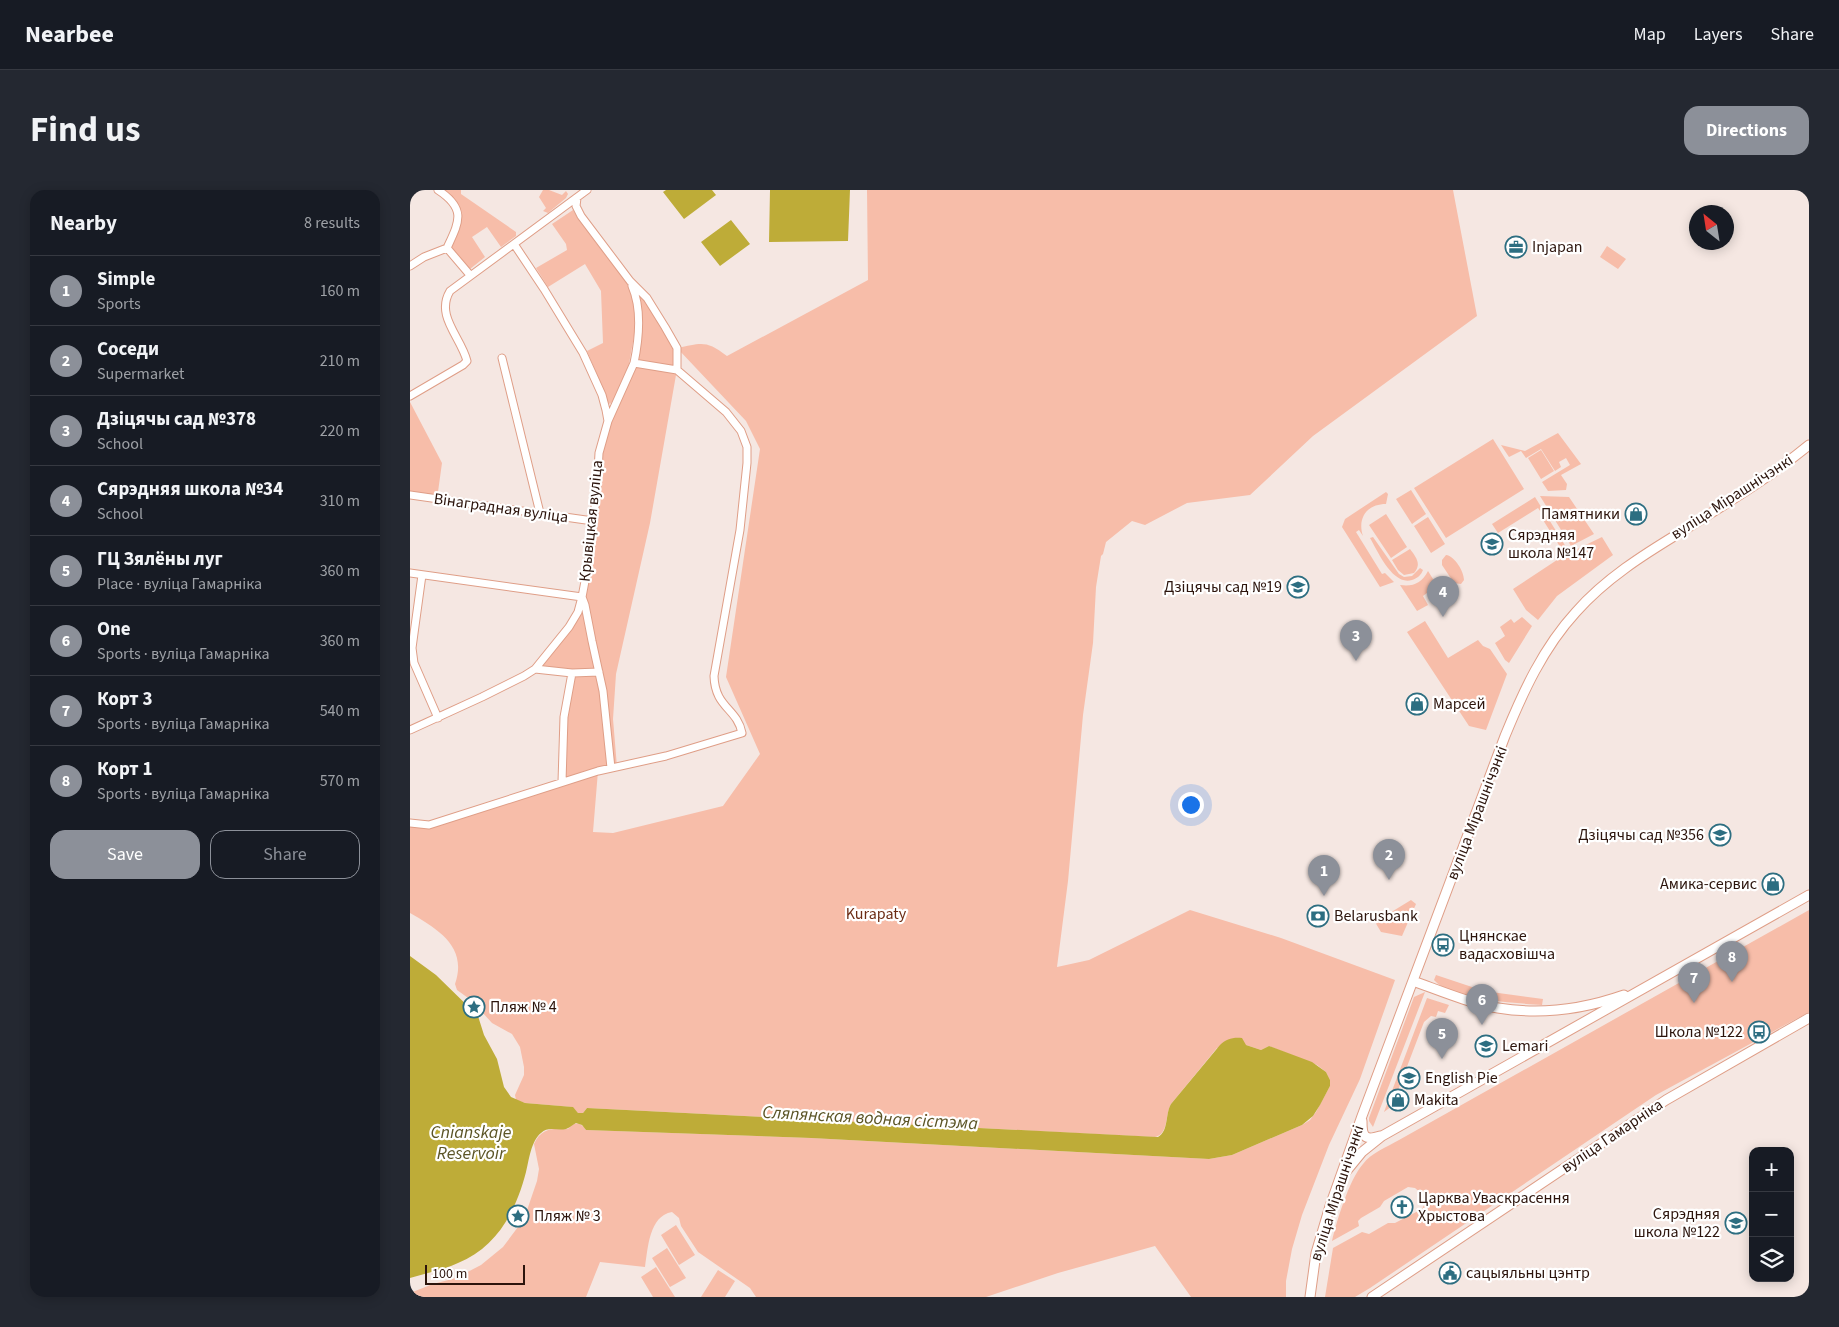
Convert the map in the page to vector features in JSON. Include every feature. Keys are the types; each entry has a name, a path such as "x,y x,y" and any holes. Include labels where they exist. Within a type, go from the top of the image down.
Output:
{"main road":[{"name":"вуліца Мірашнічэнкі","path":"1310,1297 1316,1254 1362,1116 1521,697 1545,652 1561,630 1592,595 1627,566 1778,470 1809,445"},
{"path":"1338,1184 1357,1158 1369,1145 1382,1136 1809,894"},
{"path":"1413,981 1472,1002 1498,1008 1520,1010 1577,1008 1646,987"},
{"name":"вуліца Гамарніка","path":"1372,1297 1666,1100 1809,1018"},
{"path":"1362,1116 1364,1135 1371,1139 1382,1136"}],"street":[{"path":"410,266 424,257 446,248 458,225 458,212 446,195 438,190"},
{"path":"410,396 464,366 467,361 466,355 445,314 444,304 450,291 587,190"},
{"path":"577,198 576,206 581,216 630,281 647,298 677,348 677,370"},
{"name":"Крывіцкая вуліца","path":"410,730 510,684 535,669 569,627 578,612 582,597 589,560 599,454 608,421 602,395 583,353 514,244"},
{"path":"446,248 470,275"},
{"path":"608,421 634,363 638,340 636,295 630,281"},
{"path":"502,358 540,513"},
{"path":"410,824 429,825 562,782 611,768 666,756 742,733 735,718 718,696 714,676 740,530 747,447 741,431 726,412 677,370 634,363"},
{"name":"Вінаградная вуліца","path":"410,496 593,521"},
{"path":"410,573 582,597 604,697 611,768"},
{"path":"422,575 412,648 414,663 438,718"},
{"path":"535,669 572,673 599,672"},
{"path":"562,782 564,717 572,673"}],"green space":[{"path":"441,190 461,190 461,194 516,232 516,236 501,247 487,227 472,237 485,257 470,269 449,247 460,223 460,216 456,204"},
{"path":"543,190 549,190 562,195 566,191 568,194 566,198 548,213 543,211 546,208 539,197"},
{"name":"Kurapaty","path":"867,190 1453,190 1477,316 1313,436 1250,495 1187,503 1145,525 1132,521 1106,542 1101,556 1096,587 1093,643 1083,715 1068,881 1057,967 1089,960 1190,910 1281,938 1395,980 1360,1079 1329,1145 1302,1215 1292,1249 1286,1281 1286,1297 1191,1297 1155,1246 1058,1273 986,1297 756,1297 750,1288 698,1252 681,1226 679,1218 672,1212 664,1215 654,1226 645,1267 600,1262 586,1297 410,1297 410,1293 456,1278 481,1265 503,1247 524,1219 537,1181 539,1169 534,1144 540,1135 548,1130 568,1129 570,1126 580,1124 586,1130 811,1138 1209,1159 1232,1155 1302,1125 1310,1120 1316,1112 1330,1086 1330,1080 1326,1072 1317,1065 1269,1046 1261,1050 1246,1045 1217,1048 1171,1104 1165,1128 1163,1132 1155,1137 587,1108 583,1113 578,1113 572,1107 525,1103 516,1100 515,1095 524,1075 520,1047 512,1034 492,1023 471,1000 457,990 455,984 458,971 454,949 440,933 410,913 410,823 418,825 562,782 564,717 572,673 535,669 569,627 582,597 599,453 636,357 636,295 641,292 677,348 704,344 714,347 727,356 868,280","holes":["678,349 746,421 760,449 726,677 760,754 723,806 613,833 593,832 598,771 617,767 613,719 616,674 650,523 676,375"]},
{"path":"573,210 627,283 635,304 634,336 629,364 614,400 610,404 606,401 587,351 603,343 601,291 585,264 548,287 536,268 567,250 566,244 552,224"},
{"path":"1607,246 1626,259 1618,269 1600,257"},
{"path":"410,402 442,463 437,499 410,495"},
{"path":"1558,433 1581,464 1561,475 1567,484 1566,490 1548,491 1542,482 1570,465 1566,458 1559,462 1561,467 1555,471 1541,449 1526,458 1521,451 1509,457 1501,445 1525,451"},
{"path":"1493,439 1524,489 1446,538 1414,488"},
{"path":"1541,450 1554,471 1541,479 1528,458"},
{"path":"1411,490 1426,514 1412,524 1396,499"},
{"path":"1386,492 1388,494 1386,504 1374,506 1365,513 1361,523 1363,536 1359,530 1356,532 1382,574 1385,573 1394,582 1380,587 1342,527 1345,519"},
{"path":"1540,496 1569,497 1594,534 1571,546"},
{"path":"1535,497 1566,547 1562,550 1543,520 1545,518 1538,508 1498,533 1492,524"},
{"path":"1386,514 1407,547 1391,558 1369,525"},
{"path":"1428,517 1445,544 1431,553 1414,526"},
{"path":"1373,537 1399,574 1404,577 1412,576 1420,568 1423,570 1420,575 1412,580 1405,580 1392,573 1370,538"},
{"path":"1602,537 1613,555 1557,596 1538,620 1526,610 1513,589 1563,556"},
{"path":"1410,549 1416,558 1418,567 1414,573 1404,575 1398,570 1392,560"},
{"path":"1446,555 1453,558 1461,569 1464,580 1461,584 1454,583 1442,565 1442,560"},
{"path":"1428,571 1438,587 1435,586 1431,590 1427,590 1427,593 1423,596 1428,605 1417,611 1400,585 1417,583 1423,579"},
{"path":"1522,617 1532,626 1509,663 1505,660 1495,643 1505,636 1500,627 1511,619 1514,623"},
{"path":"1425,621 1448,658 1478,640 1483,646 1490,649 1507,674 1486,730 1469,726 1407,632"},
{"path":"1411,900 1416,904 1402,936 1381,932 1375,922"},
{"path":"1809,910 1809,1012 1656,1095 1355,1297 1325,1297 1333,1248 1362,1232 1369,1234 1388,1223 1395,1223 1422,1209 1425,1203 1422,1194 1415,1188 1408,1187 1384,1201 1380,1207 1361,1218 1358,1221 1359,1226 1332,1241 1348,1190 1366,1160 1380,1150"},
{"path":"1436,975 1484,991 1543,999 1542,1005 1469,996 1442,987 1434,980"},
{"path":"1425,992 1373,1127 1369,1118 1414,997"},
{"path":"1427,998 1449,1005 1445,1013 1438,1011 1436,1017 1431,1016 1424,1022 1392,1106 1384,1112"},
{"path":"676,1225 695,1255 679,1265 661,1235"},
{"path":"667,1248 686,1278 670,1287 652,1258"},
{"path":"656,1267 675,1297 653,1297 641,1277"},
{"path":"718,1270 735,1281 725,1297 701,1297"}],"water":[{"path":"666,190 712,190 716,195 684,219 663,192"},
{"path":"770,190 850,190 848,241 769,242"},
{"path":"731,220 750,244 720,266 701,242"},
{"name":"Cnianskaje Reservoir","path":"410,956 436,975 478,1016 484,1035 497,1059 504,1087 511,1097 525,1103 573,1107 578,1113 583,1113 587,1108 1158,1137 1164,1131 1171,1104 1220,1045 1227,1040 1236,1038 1242,1038 1246,1045 1261,1050 1269,1046 1312,1062 1326,1072 1330,1080 1330,1086 1313,1116 1302,1125 1232,1155 1209,1159 811,1138 586,1130 582,1125 576,1123 566,1129 544,1131 538,1136 531,1151 517,1200 503,1226 484,1248 472,1256 440,1270 410,1278"}],"place":[{"name":"Injapan","path":"1516,247"},
{"name":"Памятники","path":"1636,514"},
{"name":"Сярэдняя школа №147","path":"1492,544"},
{"name":"Дзіцячы сад №19","path":"1298,587"},
{"name":"Сярэдняя школа №34","path":"1443,617"},
{"name":"Дзіцячы сад №378","path":"1356,661"},
{"name":"Марсей","path":"1417,704"},
{"name":"Дзіцячы сад №356","path":"1720,835"},
{"name":"Соседи","path":"1389,880"},
{"name":"Амика-сервис","path":"1773,884"},
{"name":"Simple","path":"1324,896"},
{"name":"Belarusbank","path":"1318,916"},
{"name":"Цнянскае вадасховішча","path":"1443,945"},
{"name":"Корт 1","path":"1732,982"},
{"name":"Корт 3","path":"1694,1003"},
{"name":"Пляж № 4","path":"474,1007"},
{"name":"One","path":"1482,1025"},
{"name":"Школа №122","path":"1759,1032"},
{"name":"Lemari","path":"1486,1046"},
{"name":"ГЦ Зялёны луг","path":"1442,1059"},
{"name":"English Pie","path":"1409,1078"},
{"name":"Makita","path":"1398,1100"},
{"name":"Царква Уваскрасення Хрыстова","path":"1402,1207"},
{"name":"Пляж № 3","path":"518,1216"},
{"name":"Сярэдняя школа №122","path":"1736,1223"},
{"name":"сацыяльны цэнтр","path":"1450,1273"}],"water label":[{"name":"Сляпянская водная сістэма","path":"870,1118"}]}
